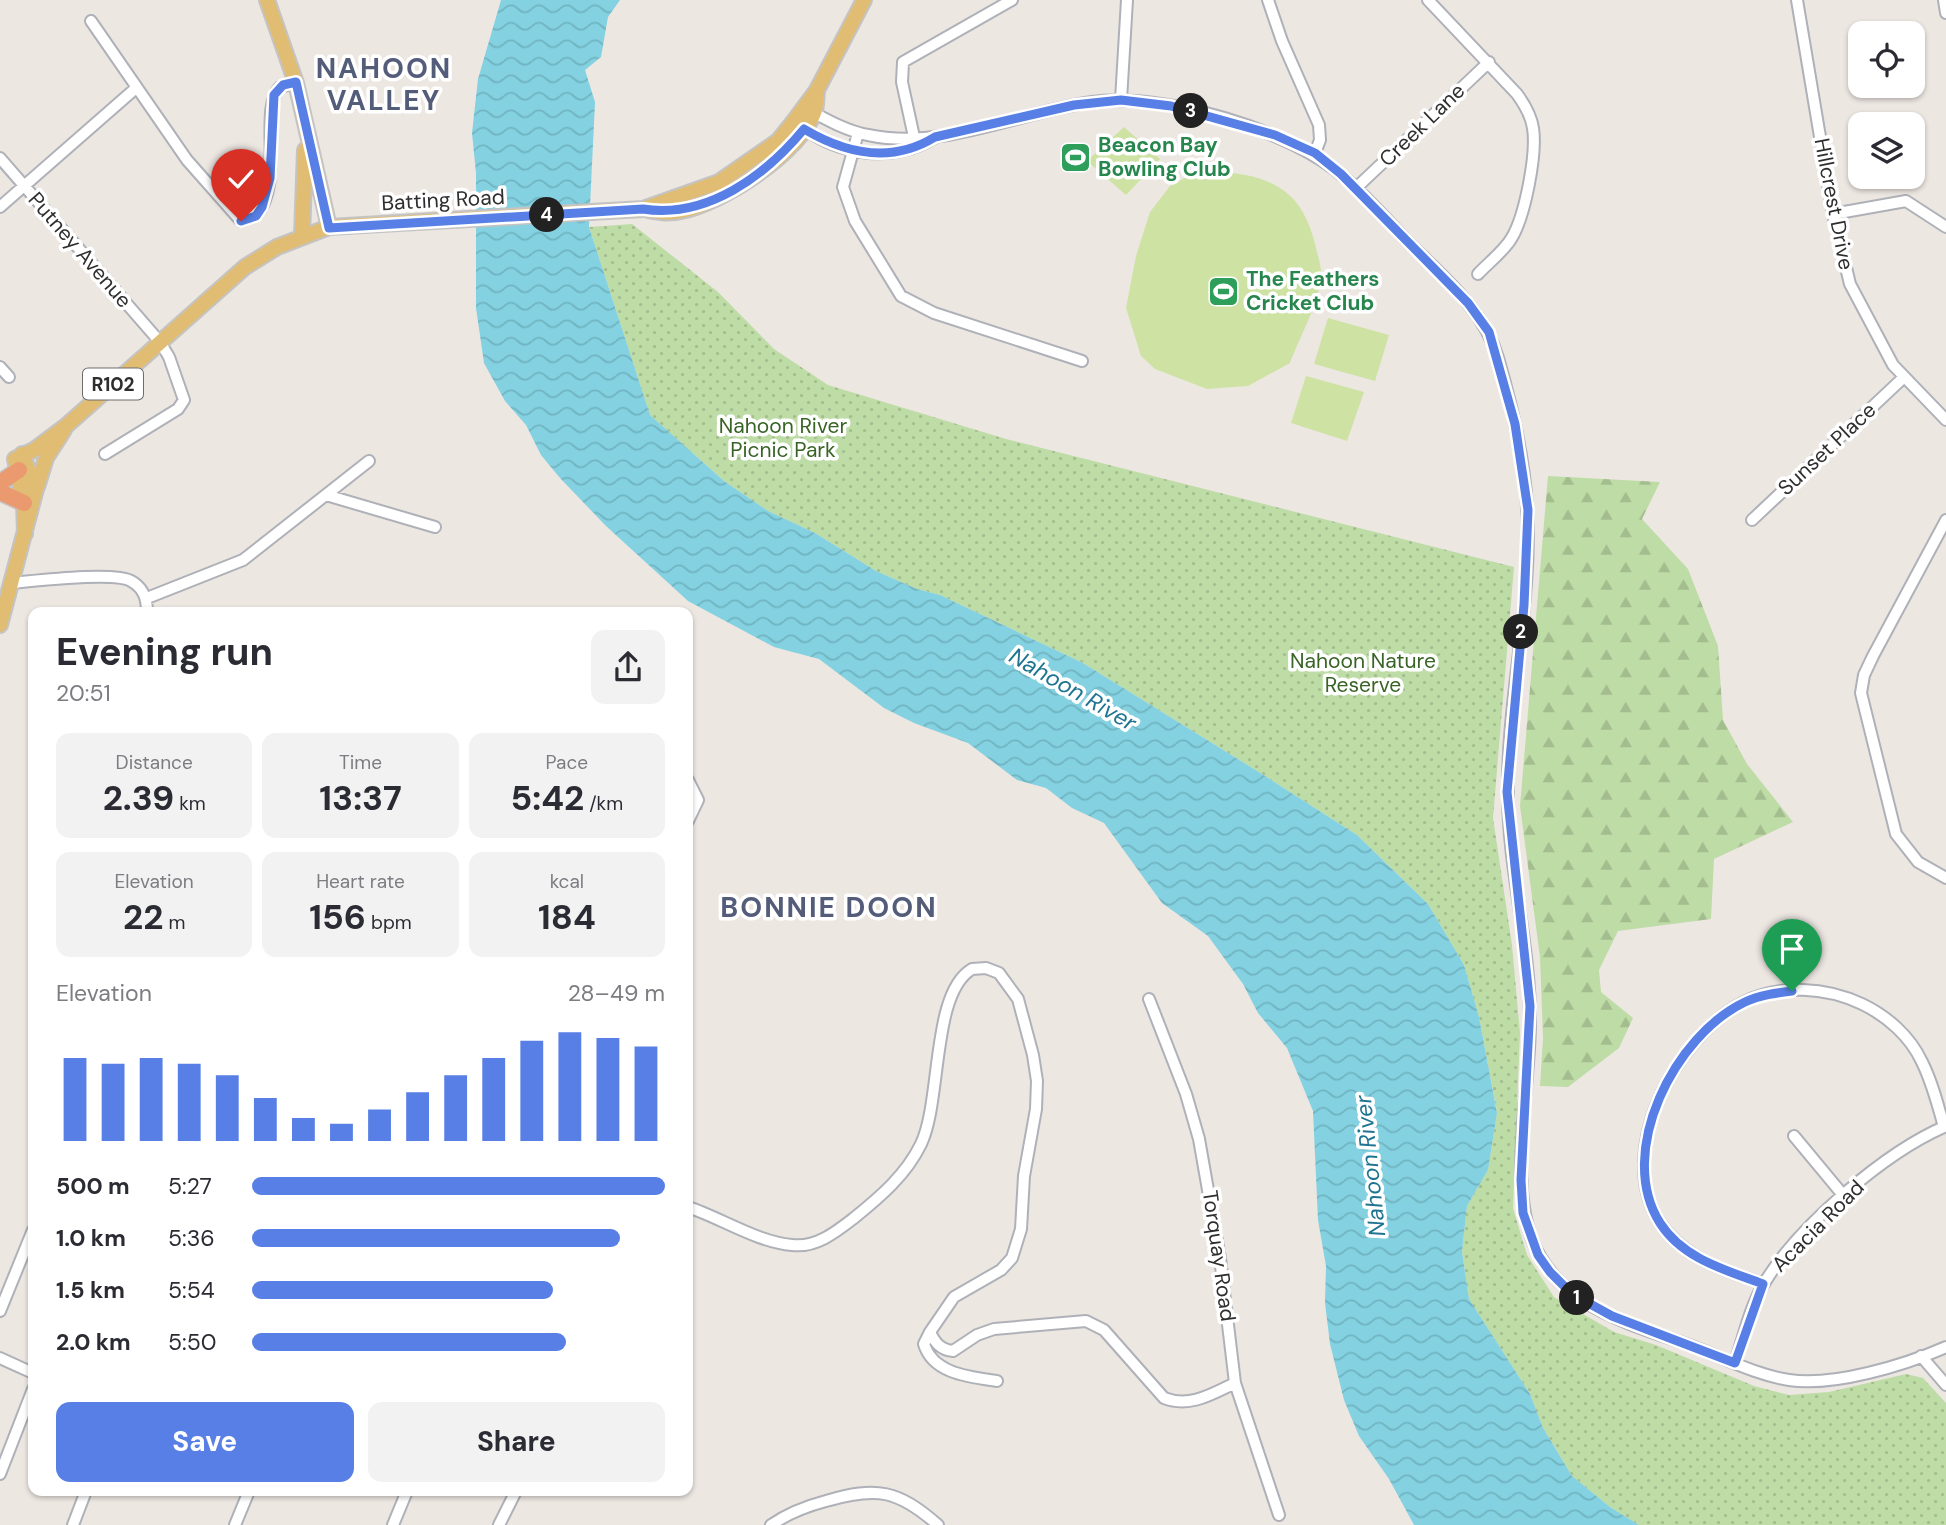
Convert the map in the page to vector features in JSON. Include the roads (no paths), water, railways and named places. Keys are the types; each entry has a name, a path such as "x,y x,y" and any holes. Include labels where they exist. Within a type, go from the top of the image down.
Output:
{"highway":[{"path":"0,472 23,460"},
{"path":"0,483 23,460"},
{"path":"0,492 24,503"}],"main road":[{"path":"267,0 296,82 329,228"},
{"name":"Batting Road","path":"329,228 643,209 719,182 799,125 864,0"},
{"path":"302,236 306,125"},
{"name":"R102","path":"23,460 66,426 245,267 302,236 329,228"},
{"path":"0,625 46,458 66,426"},
{"path":"23,460 36,489"},
{"path":"23,460 25,534"}],"street":[{"path":"914,137 902,82 903,62 1012,0"},
{"path":"1121,100 1127,0"},
{"path":"1268,0 1282,41 1319,125 1320,140 1315,153"},
{"path":"1429,0 1489,62 1525,106 1534,131 1516,231 1510,242 1478,274"},
{"name":"Hillcrest Drive","path":"1797,0 1833,214 1850,284 1880,344 1903,378 1946,420"},
{"path":"1944,0 1946,13"},
{"path":"91,21 136,88 202,177 237,219 244,222 256,216 262,207 270,178 272,98 280,87 296,82"},
{"name":"Creek Lane","path":"1356,188 1489,62"},
{"path":"0,207 136,88"},
{"path":"799,125 852,152 903,152 935,137 1074,105 1121,100 1171,106 1222,119 1275,135 1315,153 1356,188 1468,303 1489,332 1515,424 1528,510 1507,792 1530,1006 1521,1187 1527,1229 1550,1272 1586,1304 1770,1376 1808,1382 1835,1379 1946,1347"},
{"path":"809,110 858,133 883,138 935,137"},
{"path":"858,133 843,187 855,221 901,296 934,313 1082,361"},
{"name":"Putney Avenue","path":"0,158 160,342 179,382 183,396 182,406 105,454"},
{"path":"1833,214 1906,201 1946,227"},
{"path":"0,367 9,377"},
{"name":"Sunset Place","path":"1752,520 1903,378"},
{"path":"147,598 243,560 369,461"},
{"path":"326,495 435,527"},
{"path":"1946,520 1868,665 1861,693 1896,834 1918,862 1946,878"},
{"path":"11,583 122,577 134,582 147,598 147,607"},
{"path":"693,790 698,800 693,810"},
{"path":"693,1209 793,1245 813,1244 842,1226 897,1179 922,1143 934,1095 948,1007 956,986 972,969 986,968 999,973 1018,999 1031,1041 1037,1081 1019,1238 1006,1266 954,1297 924,1345 935,1362 963,1375 997,1381"},
{"path":"1763,1284 1701,1260 1679,1244 1661,1224 1644,1178 1646,1135 1654,1112 1684,1057 1723,1016 1745,1002 1792,991 1835,994 1867,1007 1896,1027 1922,1061 1945,1127"},
{"name":"Torquay Road","path":"1149,999 1186,1094 1208,1175 1235,1383 1279,1516"},
{"name":"Acacia Road","path":"1735,1363 1763,1284 1788,1252 1843,1195 1914,1143 1945,1127"},
{"path":"1794,1136 1843,1195"},
{"path":"0,1311 28,1242"},
{"path":"930,1332 939,1346 953,1351 962,1348 977,1335 994,1329 1082,1320 1104,1330 1164,1398 1177,1402 1195,1401 1235,1383"},
{"path":"1921,1356 1946,1385"},
{"path":"0,1357 28,1371"},
{"path":"0,1474 28,1402"},
{"path":"771,1525 814,1504 870,1491 904,1499 938,1525"},
{"path":"72,1525 84,1496"},
{"path":"235,1525 247,1496"},
{"path":"393,1525 405,1496"},
{"path":"499,1525 514,1496"}],"water":[{"name":"Nahoon River","path":"501,0 620,0 608,17 601,57 585,70 595,102 589,227 650,415 724,481 768,511 815,533 876,571 917,589 940,595 1083,663 1262,774 1357,835 1428,904 1464,965 1479,1017 1497,1113 1488,1170 1467,1206 1462,1252 1469,1299 1530,1394 1543,1428 1572,1476 1610,1507 1639,1525 1414,1525 1389,1479 1359,1436 1344,1400 1330,1344 1325,1303 1326,1266 1318,1220 1313,1111 1287,1048 1258,1013 1243,984 1208,936 1162,903 1104,823 1072,808 1046,788 1017,780 968,743 914,723 884,708 819,659 774,647 688,601 606,526 541,455 526,425 505,401 484,363 476,308 476,173 472,133 478,79"}],"place":[{"name":"Beacon Bay Bowling Club","path":"1075,157"},
{"name":"The Feathers Cricket Club","path":"1223,291"}],"district":[{"name":"NAHOON VALLEY","path":"384,84"},
{"name":"BONNIE DOON","path":"829,907"}],"park label":[{"name":"Nahoon River Picnic Park","path":"783,438"},
{"name":"Nahoon Nature Reserve","path":"1363,673"}]}
